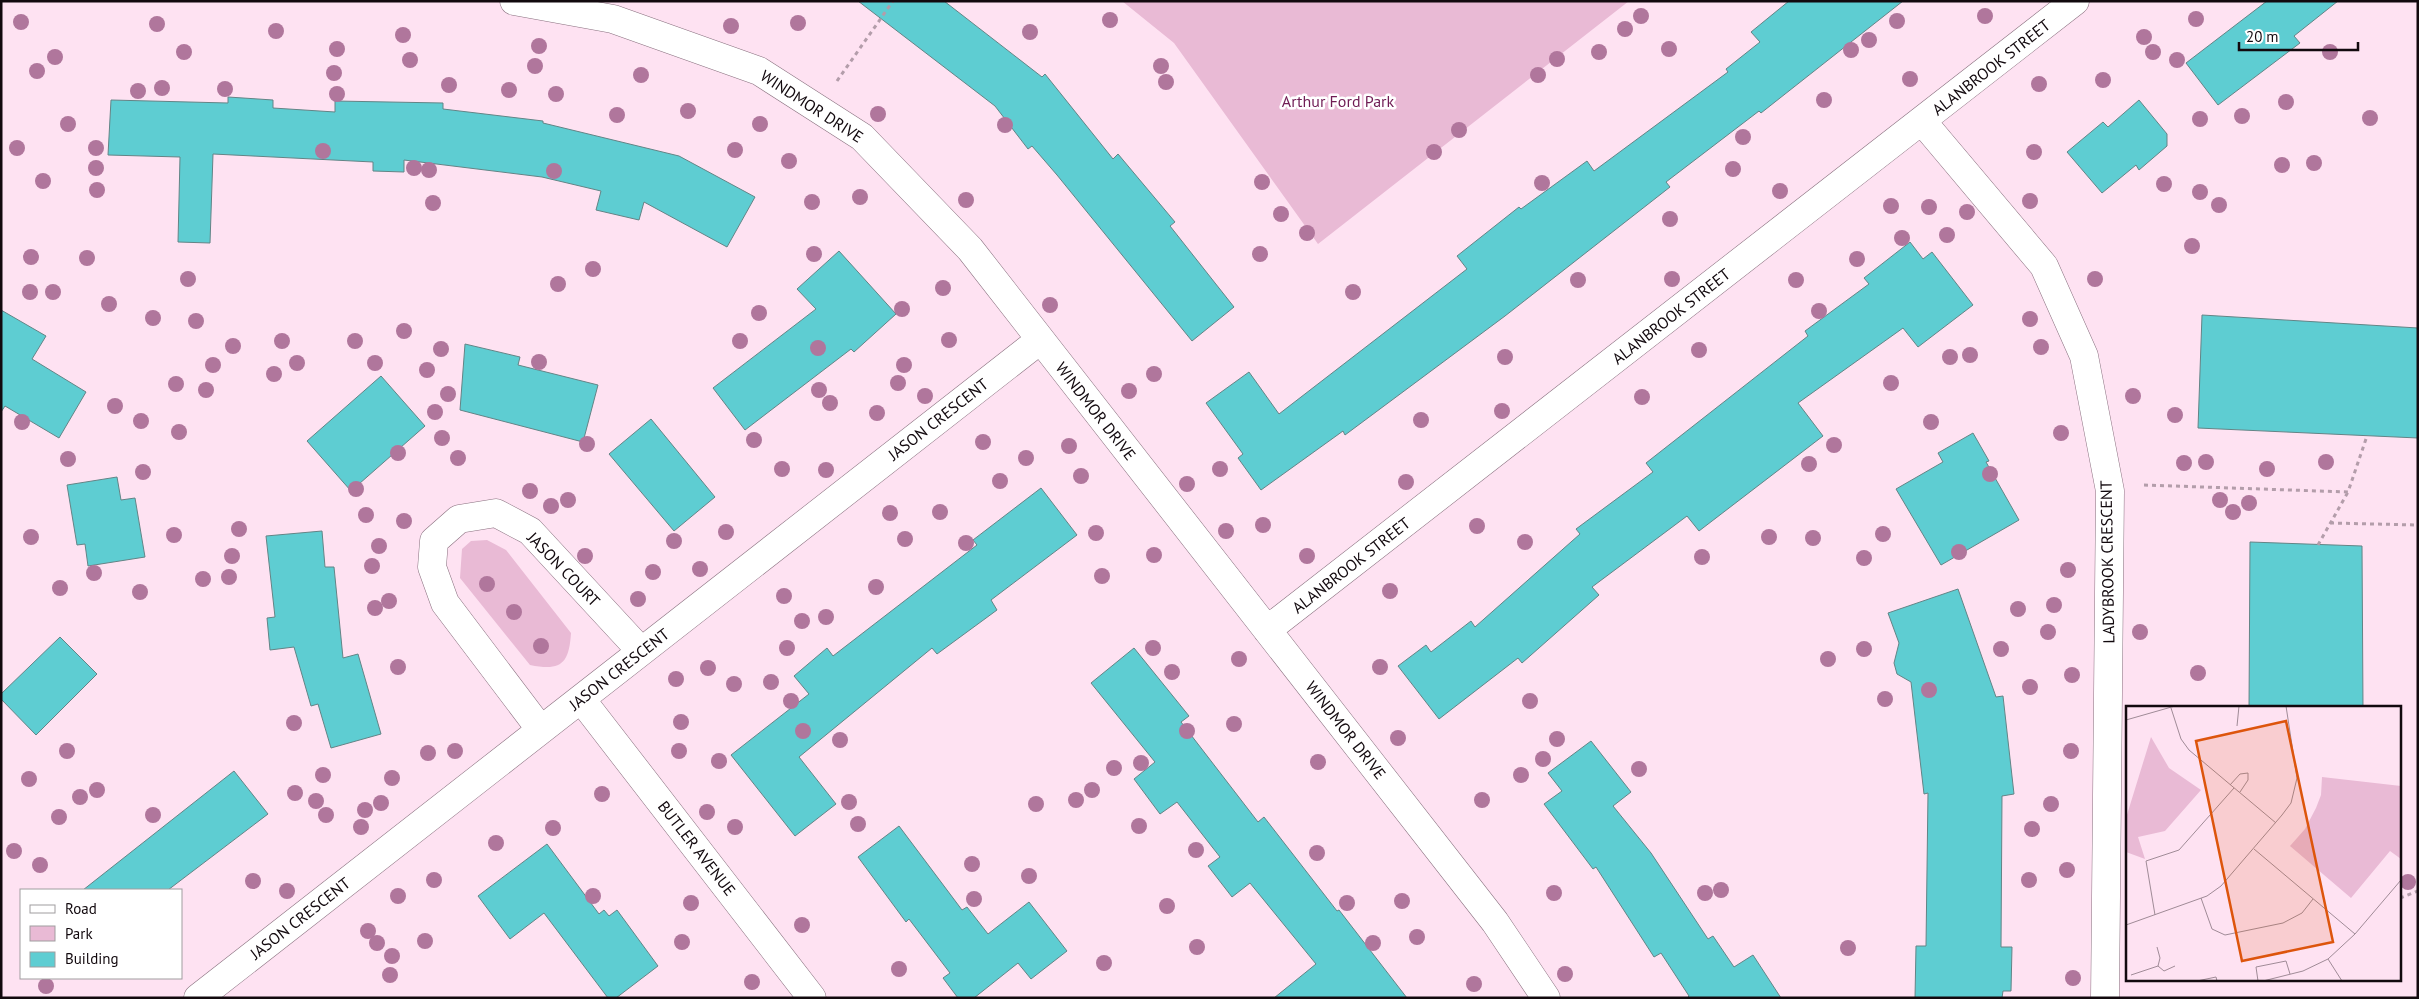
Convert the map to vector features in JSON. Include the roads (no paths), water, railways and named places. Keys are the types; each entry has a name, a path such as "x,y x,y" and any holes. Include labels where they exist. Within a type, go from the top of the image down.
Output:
{"street":[{"name":"WINDMOR DRIVE","path":"514,1 613,19 759,71 862,136 970,249 1495,922 1546,998"},
{"name":"ALANBROOK STREET","path":"1267,630 2075,1"},
{"name":"LADYBROOK CRESCENT","path":"1922,121 2044,266 2084,356 2110,491 2105,998"},
{"name":"JASON CRESCENT","path":"198,998 1040,340"},
{"name":"JASON COURT","path":"541,730 445,603 432,567 434,541 459,519 496,513 530,531 641,651"},
{"name":"BUTLER AVENUE","path":"581,699 812,998"}],"park label":[{"name":"Arthur Ford Park","path":"1338,101"}]}
